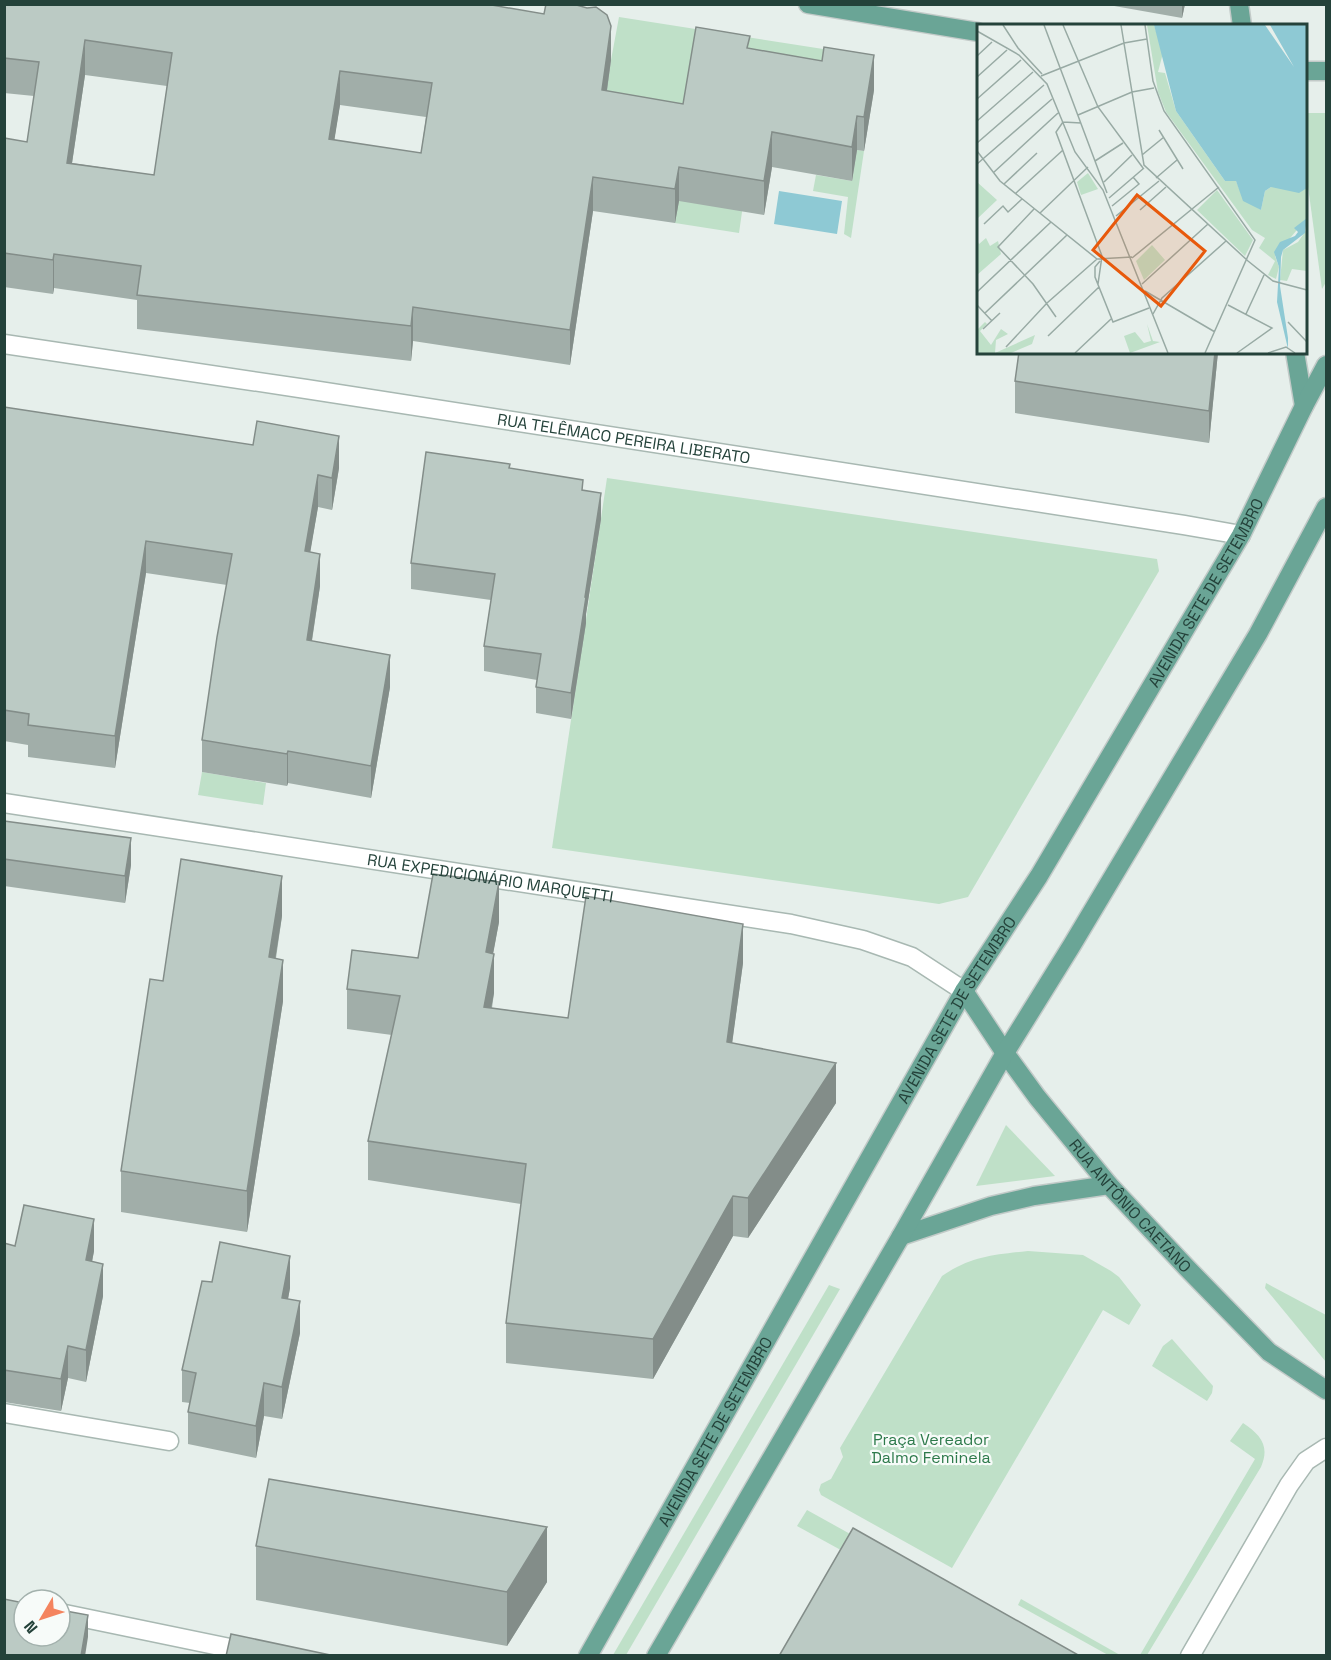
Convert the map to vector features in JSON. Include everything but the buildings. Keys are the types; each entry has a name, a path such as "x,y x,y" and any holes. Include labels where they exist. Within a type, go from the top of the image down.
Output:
{"main road":[{"path":"808,4 977,32"},
{"path":"1239,4 1242,24"},
{"path":"1307,71 1326,71"},
{"path":"1295,354 1304,406"},
{"name":"AVENIDA SETE DE SETEMBRO","path":"588,1656 964,991 1039,876 1241,536 1326,365"},
{"path":"656,1656 1005,1053 1258,634 1326,507"},
{"name":"RUA ANTÔNIO CAETANO","path":"964,991 1037,1096 1109,1185 1186,1268 1269,1352 1326,1390"},
{"path":"901,1236 991,1206 1034,1196 1109,1185"}],"street":[{"name":"RUA TELÊMACO PEREIRA LIBERATO","path":"4,344 376,399 1184,525 1241,536"},
{"name":"RUA EXPEDICIONÁRIO MARQUETTI","path":"4,803 790,924 863,940 912,957 964,991"},
{"path":"4,1413 169,1441"},
{"path":"1190,1656 1289,1485 1306,1461 1326,1448"},
{"path":"72,1615 268,1656"}],"green space":[{"path":"619,17 836,51 829,82 747,82 742,212 739,233 675,223 599,141"},
{"path":"1307,113 1326,113 1326,282 1322,289 1307,179"},
{"path":"857,150 864,151 851,238 844,234 848,197 813,191 816,175 852,181"},
{"path":"607,478 1157,559 1159,571 968,897 939,904 552,848"},
{"path":"202,772 266,783 263,805 198,795"},
{"path":"1006,1125 1055,1176 976,1186"},
{"name":"Praça Vereador Dalmo Feminela","path":"1028,1251 1083,1255 1119,1277 1141,1305 1129,1325 1103,1310 952,1568 821,1495 819,1490 821,1484 831,1479 843,1457 840,1448 942,1276 973,1260"},
{"path":"1266,1283 1326,1315 1326,1362 1265,1288"},
{"path":"829,1285 840,1289 626,1655 613,1655"},
{"path":"1172,1339 1213,1386 1207,1401 1152,1366 1163,1346"},
{"path":"1243,1423 1255,1432 1262,1442 1265,1453 1261,1467 1147,1655 1140,1655 1255,1459 1230,1441"},
{"path":"807,1510 980,1606 972,1622 797,1526"},
{"path":"1021,1599 1120,1655 1108,1655 1018,1605"}],"water":[{"path":"779,191 842,201 837,234 774,224"}]}
